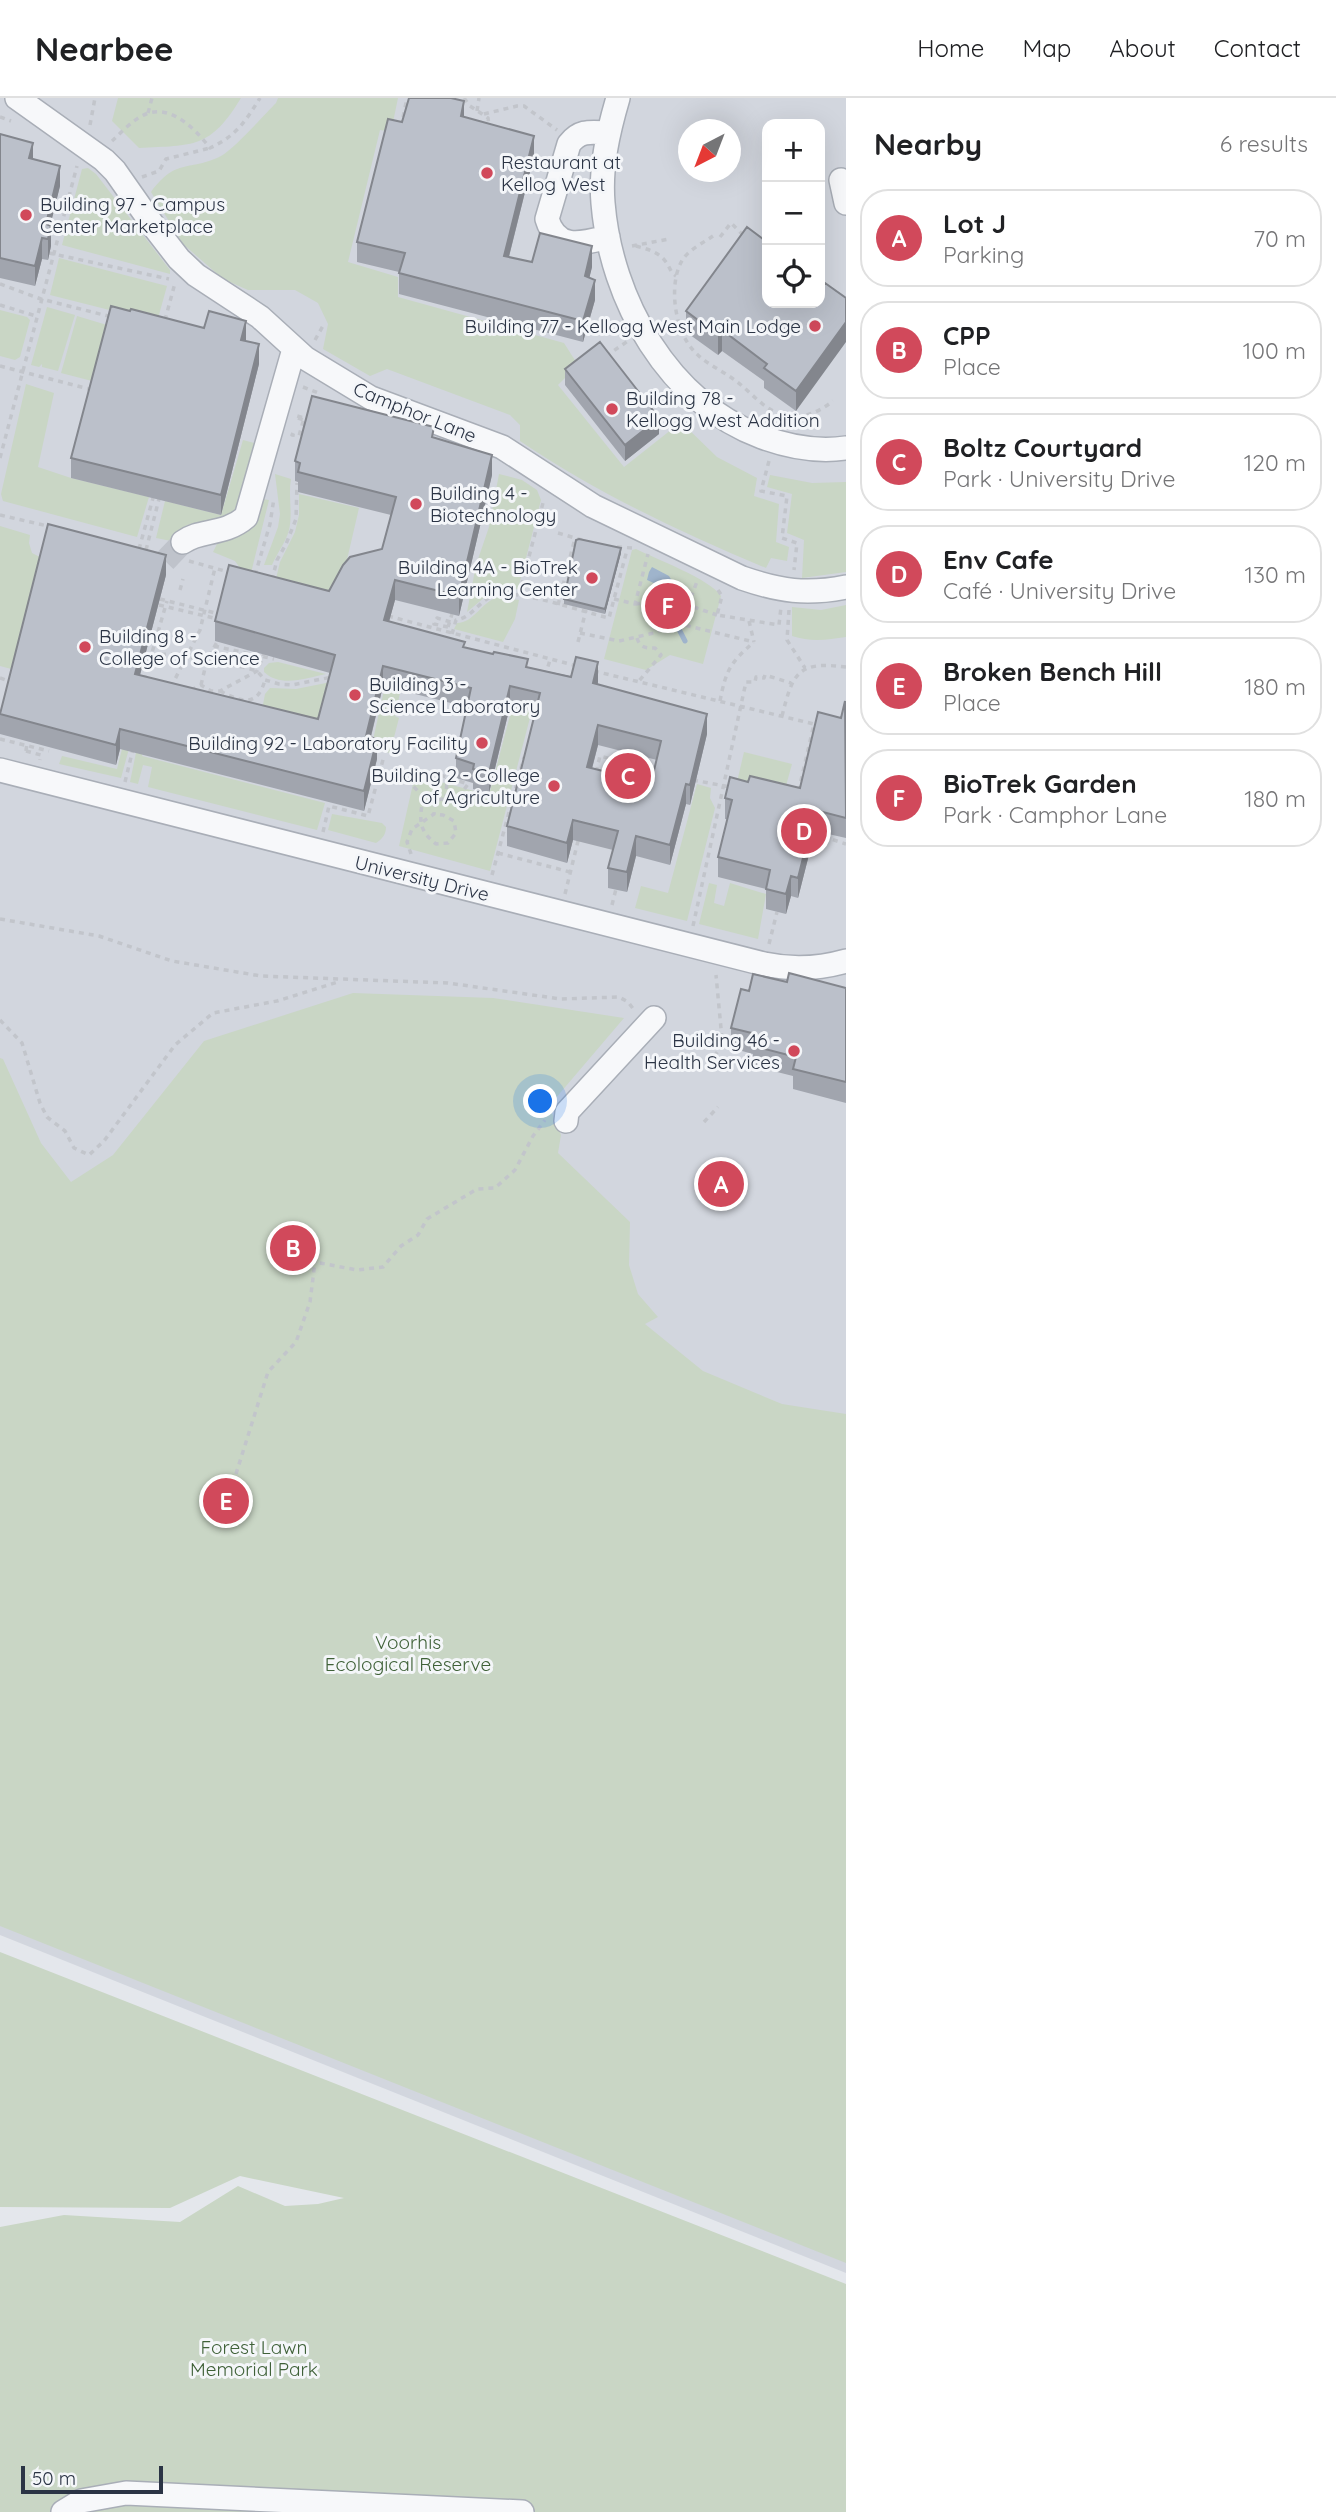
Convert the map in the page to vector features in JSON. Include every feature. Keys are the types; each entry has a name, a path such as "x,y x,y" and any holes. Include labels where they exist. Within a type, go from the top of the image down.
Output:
{"street":[{"name":"Camphor Lane","path":"17,98 104,160 115,171 179,259 196,275 260,317 371,398 502,447 593,506 742,578 791,591 819,592 846,587"},
{"path":"618,98 607,133 603,190 628,302 646,336 695,397 734,425 782,444 816,449 846,448"},
{"path":"607,133 584,131 575,136 569,144 547,219 555,234 566,242 616,242"},
{"path":"841,180 846,203"},
{"path":"181,550 193,537 235,527 246,517 303,348"},
{"name":"University Drive","path":"0,770 764,964 793,969 846,961"},
{"path":"566,1117 650,1021"},
{"path":"64,2512 81,2501 126,2493 522,2512"}],"path":[{"path":"92,117 95,98"},
{"path":"148,113 152,98"},
{"path":"137,178 159,171 166,159 210,148 225,141 241,127 260,98"},
{"path":"400,128 407,98"},
{"path":"464,98 488,118 490,129"},
{"path":"477,111 479,98"},
{"path":"484,114 524,106 557,130"},
{"path":"107,146 135,120 148,113 164,113 183,120 197,131 210,148"},
{"path":"0,458 52,252 80,155"},
{"path":"720,237 731,223 751,240"},
{"path":"713,236 691,251 683,260 676,276 676,303 684,336 693,350 712,366 736,380 758,401 782,415 797,417 819,412 833,401"},
{"path":"634,246 669,239"},
{"path":"616,242 658,254 676,276"},
{"path":"52,252 184,282"},
{"path":"162,330 176,281"},
{"path":"0,284 41,299 122,320"},
{"path":"0,305 36,316"},
{"path":"303,348 324,324"},
{"path":"606,356 624,344"},
{"path":"0,366 94,391"},
{"path":"317,403 321,394 330,396"},
{"path":"303,421 299,436 292,435 298,418 310,423"},
{"path":"767,471 761,491 787,496 782,538 797,542 793,579"},
{"path":"271,585 277,560 296,519 297,483"},
{"path":"519,595 544,502 544,493"},
{"path":"139,549 153,498"},
{"path":"146,550 159,499"},
{"path":"0,514 59,529"},
{"path":"558,605 575,538"},
{"path":"128,546 155,552"},
{"path":"181,550 215,568 242,576"},
{"path":"452,634 454,623 458,619 467,617 489,597 500,594 519,595 609,618 627,550"},
{"path":"635,604 648,554"},
{"path":"177,691 169,690 200,630 215,568"},
{"path":"180,590 183,579"},
{"path":"676,623 688,605 698,579"},
{"path":"614,599 635,604 673,600 717,615"},
{"path":"142,687 167,601"},
{"path":"167,601 205,611 220,617 160,602 167,601"},
{"path":"790,604 787,640 805,668"},
{"path":"578,642 586,610"},
{"path":"452,614 448,627 434,624 437,618 454,623"},
{"path":"384,615 550,660 814,723 799,789"},
{"path":"749,621 754,642"},
{"path":"580,634 619,641 637,638 676,623 754,642"},
{"path":"637,638 639,644 660,650 661,655 646,670 639,682"},
{"path":"720,702 725,674 738,656 754,642"},
{"path":"201,685 207,660 216,644 274,659"},
{"path":"257,652 265,656"},
{"path":"151,654 207,660 257,671 265,680 292,685 334,678"},
{"path":"220,691 257,671 265,656"},
{"path":"543,685 550,660"},
{"path":"782,716 791,683 805,668 828,665 846,667"},
{"path":"692,928 746,682 755,682 756,677 764,678 765,675 791,683"},
{"path":"0,678 11,682 8,692"},
{"path":"201,685 211,691 252,700 262,691 265,680"},
{"path":"185,691 201,685"},
{"path":"0,739 48,751"},
{"path":"27,742 26,751 41,755 39,762"},
{"path":"125,784 134,746"},
{"path":"492,877 526,750"},
{"path":"322,834 330,804 368,816 384,756"},
{"path":"594,782 600,756 659,771"},
{"path":"407,779 423,797 435,802 458,799 468,784 437,774"},
{"path":"446,799 447,778"},
{"path":"684,778 736,788"},
{"path":"412,856 407,842 412,829 420,825 434,814 443,815 453,821 456,833 448,843 436,844 428,838 420,825 423,797"},
{"path":"434,814 435,802"},
{"path":"809,820 822,836 846,844"},
{"path":"564,896 580,834"},
{"path":"498,853 570,872"},
{"path":"612,907 618,878"},
{"path":"769,946 777,912"},
{"path":"0,919 99,936 172,961 261,976 448,983 561,999 619,997 650,1021"},
{"path":"708,1064 719,1050 722,1039 716,975"},
{"path":"0,1020 22,1043 40,1103 47,1117 65,1130 74,1148 89,1156 175,1045 213,1013 277,1001 340,981"},
{"path":"704,1122 718,1107"},
{"path":"290,1264 315,1262 357,1270 383,1267 401,1246 418,1235 427,1219 477,1189 495,1188 515,1170 533,1136 552,1111 566,1117"},
{"path":"230,1493 268,1372 296,1342 310,1302 315,1262"}],"shaded area":[{"path":"0,98 846,98 846,2273 0,1935"}],"green space":[{"path":"118,98 241,98 220,127 199,141 139,148 112,121"},
{"path":"278,98 398,98 391,132 380,130 348,262 398,277 398,297 564,343 578,365 558,385 624,467 681,422 717,457 757,478 754,496 779,504 776,542 789,547 787,561 771,558 766,568 609,495 520,441 520,425 510,415 387,369 370,376 323,349 328,324 318,303 295,290 248,290 223,279 183,244 151,192 176,169 210,161 227,152"},
{"path":"88,168 96,174 170,270 170,274 62,245 82,169"},
{"path":"59,258 167,286 157,322 50,295"},
{"path":"47,307 75,315 58,371 42,367 42,364 39,367 31,365"},
{"path":"0,310 30,320 20,357 15,360 0,356"},
{"path":"77,316 107,325 92,381 61,373"},
{"path":"26,384 54,393 38,467 149,497 137,537 3,501 1,494"},
{"path":"243,440 258,444 240,508 225,519 187,525 171,541 156,538 165,501 221,515"},
{"path":"275,474 291,479 290,524 286,539 272,565 264,565 280,514"},
{"path":"499,474 522,480 537,490 541,500 518,589 491,592 467,612 476,565 489,527"},
{"path":"770,475 812,483 846,482 846,572 802,578 804,540 787,533 792,494 767,487"},
{"path":"299,494 359,508 343,577 329,597 275,583 280,562 295,532 299,515"},
{"path":"262,499 269,500 251,573 240,568 235,561 213,552 217,544 240,533"},
{"path":"0,526 30,535 32,553 44,559 15,670 0,666"},
{"path":"636,549 695,576 721,596 703,664 670,655 646,670 604,659 632,550"},
{"path":"498,597 519,600 515,619 503,642 454,629 457,623 468,620"},
{"path":"846,605 846,637 819,640 792,636 792,607 821,610"},
{"path":"278,662 326,674 278,680 264,672 264,668 269,663"},
{"path":"331,682 317,735 260,720 265,694 270,688 296,689"},
{"path":"384,690 400,693 395,716 399,718 390,753 371,749"},
{"path":"512,708 532,710 490,871 399,846 415,775 489,795"},
{"path":"126,733 133,734 121,778 59,764 62,756 117,769"},
{"path":"139,738 145,739 142,756 325,803 317,830 148,787 152,767 143,765 138,784 130,782"},
{"path":"744,752 792,764 784,793 737,782"},
{"path":"697,784 711,788 710,798 715,808 687,921 635,908 641,886 668,893"},
{"path":"332,814 382,823 386,827 385,832 376,843 328,830"},
{"path":"709,883 717,885 714,903 724,906 730,883 766,894 758,939 699,924"},
{"name":"Voorhis Ecological Reserve","path":"353,993 493,998 624,1018 549,1106 561,1135 558,1153 630,1222 629,1265 638,1294 658,1317 645,1324 703,1371 782,1404 846,1414 846,2263 0,1926 0,1058 3,1059 41,1143 71,1182 113,1155 204,1041"},
{"name":"Forest Lawn Memorial Park","path":"0,1952 846,2284 846,2512 0,2512 0,2227 64,2215 180,2222 238,2186 285,2206 318,2204 344,2198 240,2176 170,2208 0,2207"}],"water":[{"path":"652,567 669,576 679,592 665,598 658,585 647,580"}],"building":[{"path":"409,98 451,98 464,101 461,116 534,136 504,256 532,262 540,233 592,246 585,276 595,280 583,321 399,273 405,253 357,242 388,119 402,122"},
{"name":"Building 97 - Campus Center Marketplace","path":"0,134 33,143 29,158 60,166 46,224 51,226 48,239 42,238 35,266 0,258"},
{"name":"Building 77 - Kellogg West Main Lodge","path":"747,227 762,238 762,308 825,308 825,283 846,298 846,322 796,391 764,368 767,364 722,330 718,335 686,311"},
{"path":"111,306 204,328 209,311 246,321 241,340 259,344 221,495 71,458"},
{"name":"Building 78 - Kellogg West Addition","path":"600,342 659,418 625,445 565,369"},
{"path":"312,396 434,427 432,437 492,455 459,596 395,580 384,620 465,642 463,647 528,659 526,667 571,677 576,657 598,662 593,683 707,714 690,785 686,784 670,845 636,836 627,872 608,868 618,831 573,820 567,843 507,826 540,693 510,686 489,773 473,769 474,764 456,758 471,688 383,666 366,736 377,739 364,791 120,729 116,745 0,714 48,524 166,555 135,674 318,719 335,655 215,621 229,565 329,591 350,557 382,549 396,497 298,472 300,463 295,461","holes":["598,725 661,741 651,783 587,767"]},
{"name":"Building 4A - BioTrek Learning Center","path":"576,540 621,548 605,609 564,599"},
{"path":"845,701 846,818 815,810 798,878 791,876 786,894 766,889 770,870 718,857 732,800 725,798 730,777 748,782 750,776 800,788 818,712 841,718"},
{"name":"Building 46 - Health Services","path":"789,973 846,988 846,1082 793,1069 796,1057 753,1046 756,1034 731,1028 741,989 749,991 753,974 787,982"}],"waterway":[{"path":"665,598 685,641"}],"tunnel":[{"path":"165,561 183,542"}],"place":[{"name":"Restaurant at Kellog West","path":"487,173"},
{"name":"Building 97 - Campus Center Marketplace","path":"26,215"},
{"name":"Building 77 - Kellogg West Main Lodge","path":"815,326"},
{"name":"Building 78 - Kellogg West Addition","path":"612,409"},
{"name":"Building 4 - Biotechnology","path":"416,504"},
{"name":"Building 4A - BioTrek Learning Center","path":"592,578"},
{"name":"BioTrek Garden","path":"668,606"},
{"name":"Building 8 - College of Science","path":"85,647"},
{"name":"Building 3 - Science Laboratory","path":"355,695"},
{"name":"Building 92 - Laboratory Facility","path":"482,743"},
{"name":"Boltz Courtyard","path":"628,776"},
{"name":"Building 2 - College of Agriculture","path":"554,786"},
{"name":"Env Cafe","path":"804,831"},
{"name":"Building 46 - Health Services","path":"794,1051"},
{"name":"Lot J","path":"721,1184"},
{"name":"CPP","path":"293,1248"},
{"name":"Broken Bench Hill","path":"226,1501"}]}
